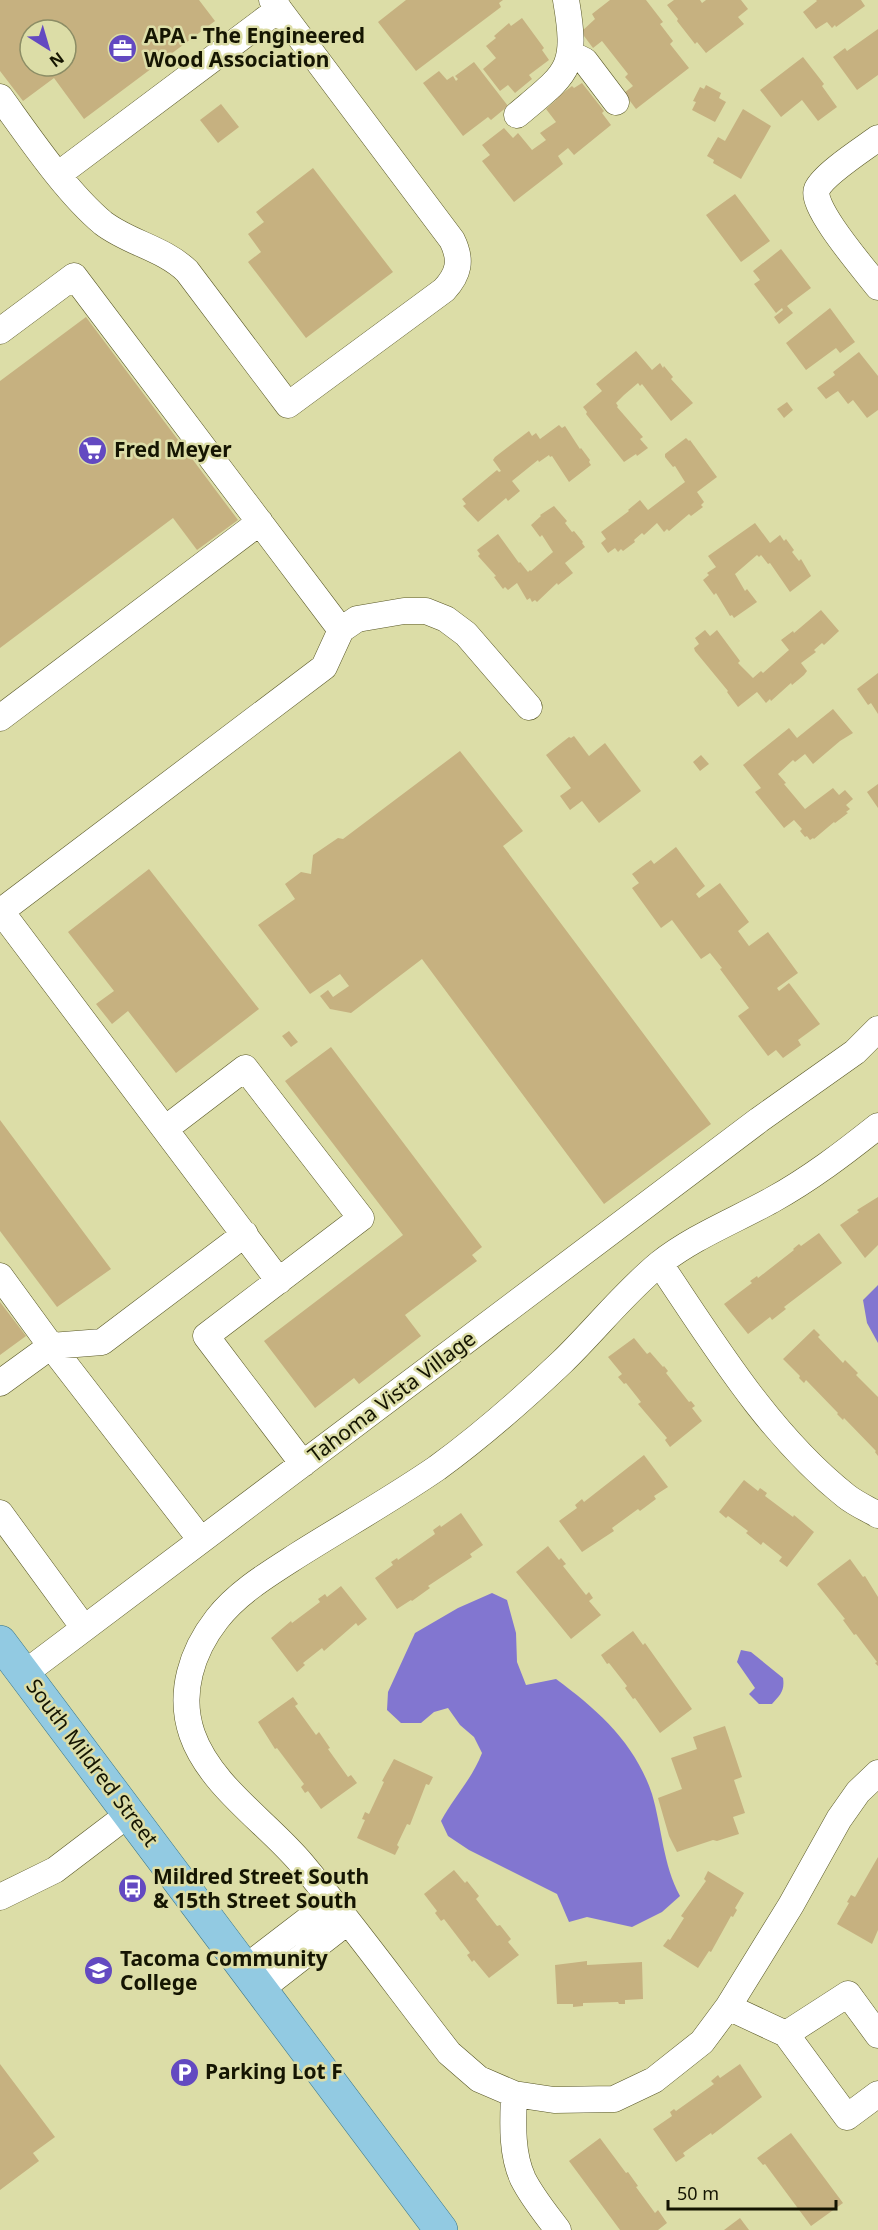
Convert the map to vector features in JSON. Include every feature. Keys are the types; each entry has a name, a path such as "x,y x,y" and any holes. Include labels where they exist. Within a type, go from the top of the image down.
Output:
{"main road":[{"name":"South Mildred Street","path":"0,1642 441,2230"}],"street":[{"path":"517,115 565,72 572,42 566,0"},
{"path":"0,97 58,174 104,224 167,255 187,271 288,405 444,290 459,266 458,252 452,240 276,5 58,174"},
{"path":"571,54 585,61 616,102"},
{"path":"878,138 829,176 818,187 815,194 825,217 878,287"},
{"path":"0,331 74,276 341,630"},
{"path":"0,718 260,522"},
{"path":"279,1281 0,911 324,667 341,630 357,619 404,611 435,613 455,624 466,634 529,707"},
{"name":"Tahoma Vista Village","path":"25,1673 759,1120 855,1052 878,1029"},
{"path":"165,1129 246,1068 361,1218 206,1336 303,1464"},
{"path":"878,1125 810,1178 688,1244 660,1263 607,1312 563,1361 484,1432 434,1470 272,1572 242,1595 219,1616 202,1640 187,1682 187,1707 192,1734 202,1753 224,1784 302,1863 449,2053 479,2079 514,2094 554,2100 588,2101 614,2098 633,2091 664,2074 702,2042 728,2007 791,1905 839,1819 858,1792 878,1773"},
{"path":"0,1383 51,1346 102,1342 245,1234"},
{"path":"660,1263 742,1385 804,1458 847,1497 878,1515"},
{"path":"0,1276 51,1346 201,1540"},
{"path":"0,1513 84,1628"},
{"path":"0,1897 55,1870 130,1813"},
{"path":"253,1978 306,1922 331,1902"},
{"path":"306,1922 321,1941"},
{"path":"253,1978 321,1941 347,1922"},
{"path":"786,2034 848,1994 878,2035"},
{"path":"728,2007 786,2034 847,2117 878,2094"},
{"path":"514,2094 513,2125 517,2159 523,2178 558,2230"}],"shaded area":[{"path":"878,1285 878,1343 867,1323 863,1300"},
{"path":"492,1593 507,1600 516,1633 517,1662 526,1685 556,1679 613,1729 636,1759 645,1776 652,1794 670,1872 680,1896 662,1912 632,1927 587,1917 569,1922 557,1894 469,1850 448,1836 441,1821 482,1753 474,1737 460,1725 448,1708 434,1712 421,1723 401,1723 387,1710 388,1692 415,1633 458,1608"},
{"path":"741,1650 751,1652 783,1678 783,1690 772,1704 759,1704 749,1694 755,1688 737,1662"}],"building":[{"name":"APA - The Engineered Wood Association","path":"0,0 199,0 215,21 84,119 54,78 23,101 0,71"},
{"path":"406,0 503,0 499,3 501,7 416,71 378,22"},
{"path":"610,0 646,0 663,22 660,24 673,41 670,44 689,68 636,109 624,93 633,86 625,77 628,74 602,41 593,48 581,32 595,19 592,14"},
{"path":"674,0 700,0 702,3 706,0 741,0 748,9 738,17 744,24 706,53 697,42 695,44 667,5"},
{"path":"816,0 861,0 865,6 836,27 835,25 832,28 827,22 816,29 803,12"},
{"path":"522,18 544,48 542,50 549,60 529,75 532,79 515,93 508,85 500,91 483,69 496,58 486,46 509,23 511,26"},
{"path":"878,29 878,75 857,90 833,57 845,48 847,51"},
{"path":"803,57 824,84 822,86 837,107 818,121 802,100 781,117 760,90"},
{"path":"474,62 508,106 491,120 488,117 463,136 423,83 439,71 447,80 453,76 456,81 458,79 455,76"},
{"path":"582,83 604,111 602,113 611,125 574,155 568,148 558,156 563,164 514,202 482,161 490,155 482,145 504,128 513,138 518,133 532,150 546,140 540,133 556,122 546,109 572,86 574,88"},
{"path":"706,85 721,93 719,98 726,102 715,122 692,110 696,102 693,101 700,87 704,89"},
{"path":"221,104 239,127 218,143 200,120"},
{"path":"743,109 771,126 741,179 713,163 714,160 707,156 718,137 725,141"},
{"path":"313,168 393,272 306,338 248,262 261,252 248,234 264,222 256,212"},
{"path":"735,194 770,241 741,262 706,215"},
{"path":"781,249 811,288 787,306 793,313 779,324 774,317 783,310 782,308 776,313 754,284 760,280 753,271"},
{"path":"830,308 855,342 840,353 836,348 806,370 786,343"},
{"name":"Fred Meyer","path":"86,317 238,520 197,550 173,518 0,648 0,381"},
{"path":"636,351 652,370 660,363 663,368 664,366 673,377 671,379 693,403 671,421 642,384 640,386 638,383 616,403 643,437 640,439 648,448 624,462 583,407 602,391 596,384"},
{"path":"859,352 878,376 878,410 867,418 853,400 848,404 838,391 826,399 817,388 835,375 833,372"},
{"path":"787,402 793,410 784,418 777,409"},
{"path":"559,425 562,428 565,426 590,460 591,465 569,482 552,456 549,455 539,462 538,460 512,481 520,491 508,501 506,498 478,522 463,506 466,504 462,499 497,470 501,471 493,460 495,457 529,431 532,436 536,433 540,439"},
{"path":"686,438 690,440 717,477 697,492 704,502 701,505 703,507 691,516 689,514 669,531 667,529 664,532 657,523 644,535 642,533 623,551 621,549 618,552 615,548 608,553 601,543 606,539 601,532 640,500 648,510 685,482 665,454"},
{"path":"554,506 585,547 565,563 573,573 558,585 557,583 537,602 535,600 532,602 530,598 527,600 517,583 508,590 505,587 503,589 494,577 496,576 478,556 480,554 477,550 498,534 519,563 528,572 531,571 553,552 542,535 540,537 531,525 540,515"},
{"path":"755,523 770,543 780,535 784,541 786,539 794,550 792,552 799,561 801,559 811,576 790,592 770,563 768,564 761,555 759,557 757,555 735,574 745,591 747,589 757,602 734,618 730,616 716,593 714,595 703,580 709,575 707,573 716,567 708,556"},
{"path":"821,610 839,631 801,663 807,671 804,675 766,703 757,692 738,707 694,648 699,644 695,638 705,630 710,636 717,630 740,661 738,663 753,678 761,671 763,673 789,650 781,640 793,631 794,633"},
{"path":"878,673 878,714 871,703 868,705 857,689"},
{"path":"833,709 853,733 813,764 805,754 795,762 793,760 778,774 805,809 833,788 839,795 845,790 853,799 846,805 850,809 846,812 848,813 810,840 800,831 802,829 794,820 784,828 755,792 761,788 743,765 789,728 797,738"},
{"path":"574,736 589,756 605,743 641,791 599,823 582,801 570,810 560,796 571,788 546,755 569,737"},
{"path":"460,751 523,831 503,846 711,1124 604,1204 422,959 351,1013 330,1009 320,996 328,990 333,997 349,986 340,974 310,994 258,925 295,899 285,884 301,872 311,874 313,855 338,838 343,839"},
{"path":"701,755 709,764 700,771 693,762"},
{"path":"878,784 878,808 867,792"},
{"path":"676,847 705,886 696,894 699,898 720,883 749,922 738,931 749,946 768,932 798,973 777,988 779,991 789,983 820,1024 798,1040 801,1045 783,1058 776,1050 768,1056 738,1016 749,1008 710,953 701,959 672,920 661,928 632,888 639,883 632,874 651,860 654,864"},
{"path":"149,869 259,1009 176,1073 128,1011 112,1024 96,1004 114,991 68,932"},
{"path":"289,1031 298,1042 291,1047 282,1036"},
{"path":"331,1047 482,1247 472,1255 477,1261 405,1315 421,1336 359,1384 354,1378 315,1408 264,1341 403,1235 285,1081"},
{"path":"0,1120 111,1269 57,1307 0,1231"},
{"path":"878,1197 878,1245 865,1258 840,1225 859,1212 857,1210"},
{"path":"819,1233 842,1263 784,1307 786,1309 772,1320 770,1317 748,1334 724,1304 799,1244 801,1246"},
{"path":"0,1302 26,1336 0,1355"},
{"path":"814,1329 820,1335 818,1337 843,1363 845,1360 858,1373 856,1375 878,1397 878,1456 876,1451 844,1418 843,1420 806,1380 804,1383 783,1359"},
{"path":"634,1338 647,1354 650,1352 664,1366 668,1371 666,1373 689,1402 691,1401 695,1406 692,1408 702,1421 670,1447 665,1440 667,1438 638,1404 641,1402 626,1383 624,1384 618,1377 622,1374 608,1357"},
{"path":"644,1455 668,1487 654,1496 656,1499 640,1511 638,1509 612,1528 614,1531 582,1552 559,1521 577,1508 575,1505 582,1499 584,1502"},
{"path":"744,1480 758,1491 760,1488 767,1493 765,1496 793,1517 794,1515 814,1532 787,1567 779,1561 782,1557 763,1542 761,1545 746,1533 748,1531 719,1512"},
{"path":"461,1513 483,1545 470,1554 472,1557 428,1586 430,1588 412,1601 397,1609 375,1578 393,1565 391,1562 397,1558 398,1560 435,1534 433,1530"},
{"path":"548,1546 559,1560 561,1558 566,1564 563,1566 586,1595 589,1592 593,1598 589,1601 601,1615 571,1639 516,1572"},
{"path":"850,1559 863,1577 865,1576 878,1597 878,1666 817,1584"},
{"path":"341,1586 367,1619 358,1626 356,1623 324,1651 322,1648 303,1663 305,1665 297,1672 271,1638 291,1621 292,1623 320,1602 318,1599 325,1594 327,1597"},
{"path":"633,1631 643,1645 645,1643 692,1709 660,1733 625,1688 627,1686 601,1655"},
{"path":"293,1697 298,1704 295,1706 316,1735 319,1732 348,1777 351,1775 357,1783 321,1809 308,1791 305,1793 301,1787 304,1784 277,1748 275,1749 258,1722"},
{"path":"725,1726 742,1777 734,1780 745,1813 733,1817 739,1834 677,1852 669,1836 658,1798 682,1789 671,1758 697,1749 693,1737"},
{"path":"394,1759 433,1777 429,1785 426,1784 410,1825 407,1824 397,1845 399,1847 395,1855 357,1838 365,1820 362,1819 365,1812 369,1814 384,1782 382,1781"},
{"path":"878,1857 878,1930 872,1944 837,1924 851,1895 855,1897"},
{"path":"454,1870 479,1896 476,1899 497,1926 500,1925 511,1939 508,1942 519,1955 489,1978 474,1960 472,1962 467,1955 470,1953 444,1919 441,1921 435,1913 437,1911 424,1894"},
{"path":"708,1871 744,1893 735,1908 737,1910 733,1917 731,1916 711,1952 709,1951 698,1968 663,1946 668,1939 670,1940 684,1918 681,1916 706,1881 704,1879"},
{"path":"587,1961 587,1965 642,1962 643,1999 625,2000 625,2004 618,2002 583,2003 583,2006 573,2007 573,2004 557,2004 555,1965"},
{"path":"0,2064 55,2137 33,2153 39,2161 0,2190"},
{"path":"740,2064 762,2097 712,2135 711,2133 683,2153 685,2156 676,2162 653,2129 672,2116 670,2112 674,2109 676,2111 714,2084 711,2081 718,2075 720,2078"},
{"path":"791,2133 843,2203 811,2226 765,2164 763,2165 757,2158"},
{"path":"600,2138 626,2173 628,2172 655,2213 658,2210 667,2223 658,2230 620,2230 569,2161"},
{"path":"740,2218 749,2230 724,2230"}],"place":[{"name":"APA - The Engineered Wood Association","path":"123,48"},
{"name":"Fred Meyer","path":"93,450"},
{"name":"Mildred Street South & 15th Street South","path":"132,1889"},
{"name":"Tacoma Community College","path":"99,1971"},
{"name":"Parking Lot F","path":"184,2072"}]}
